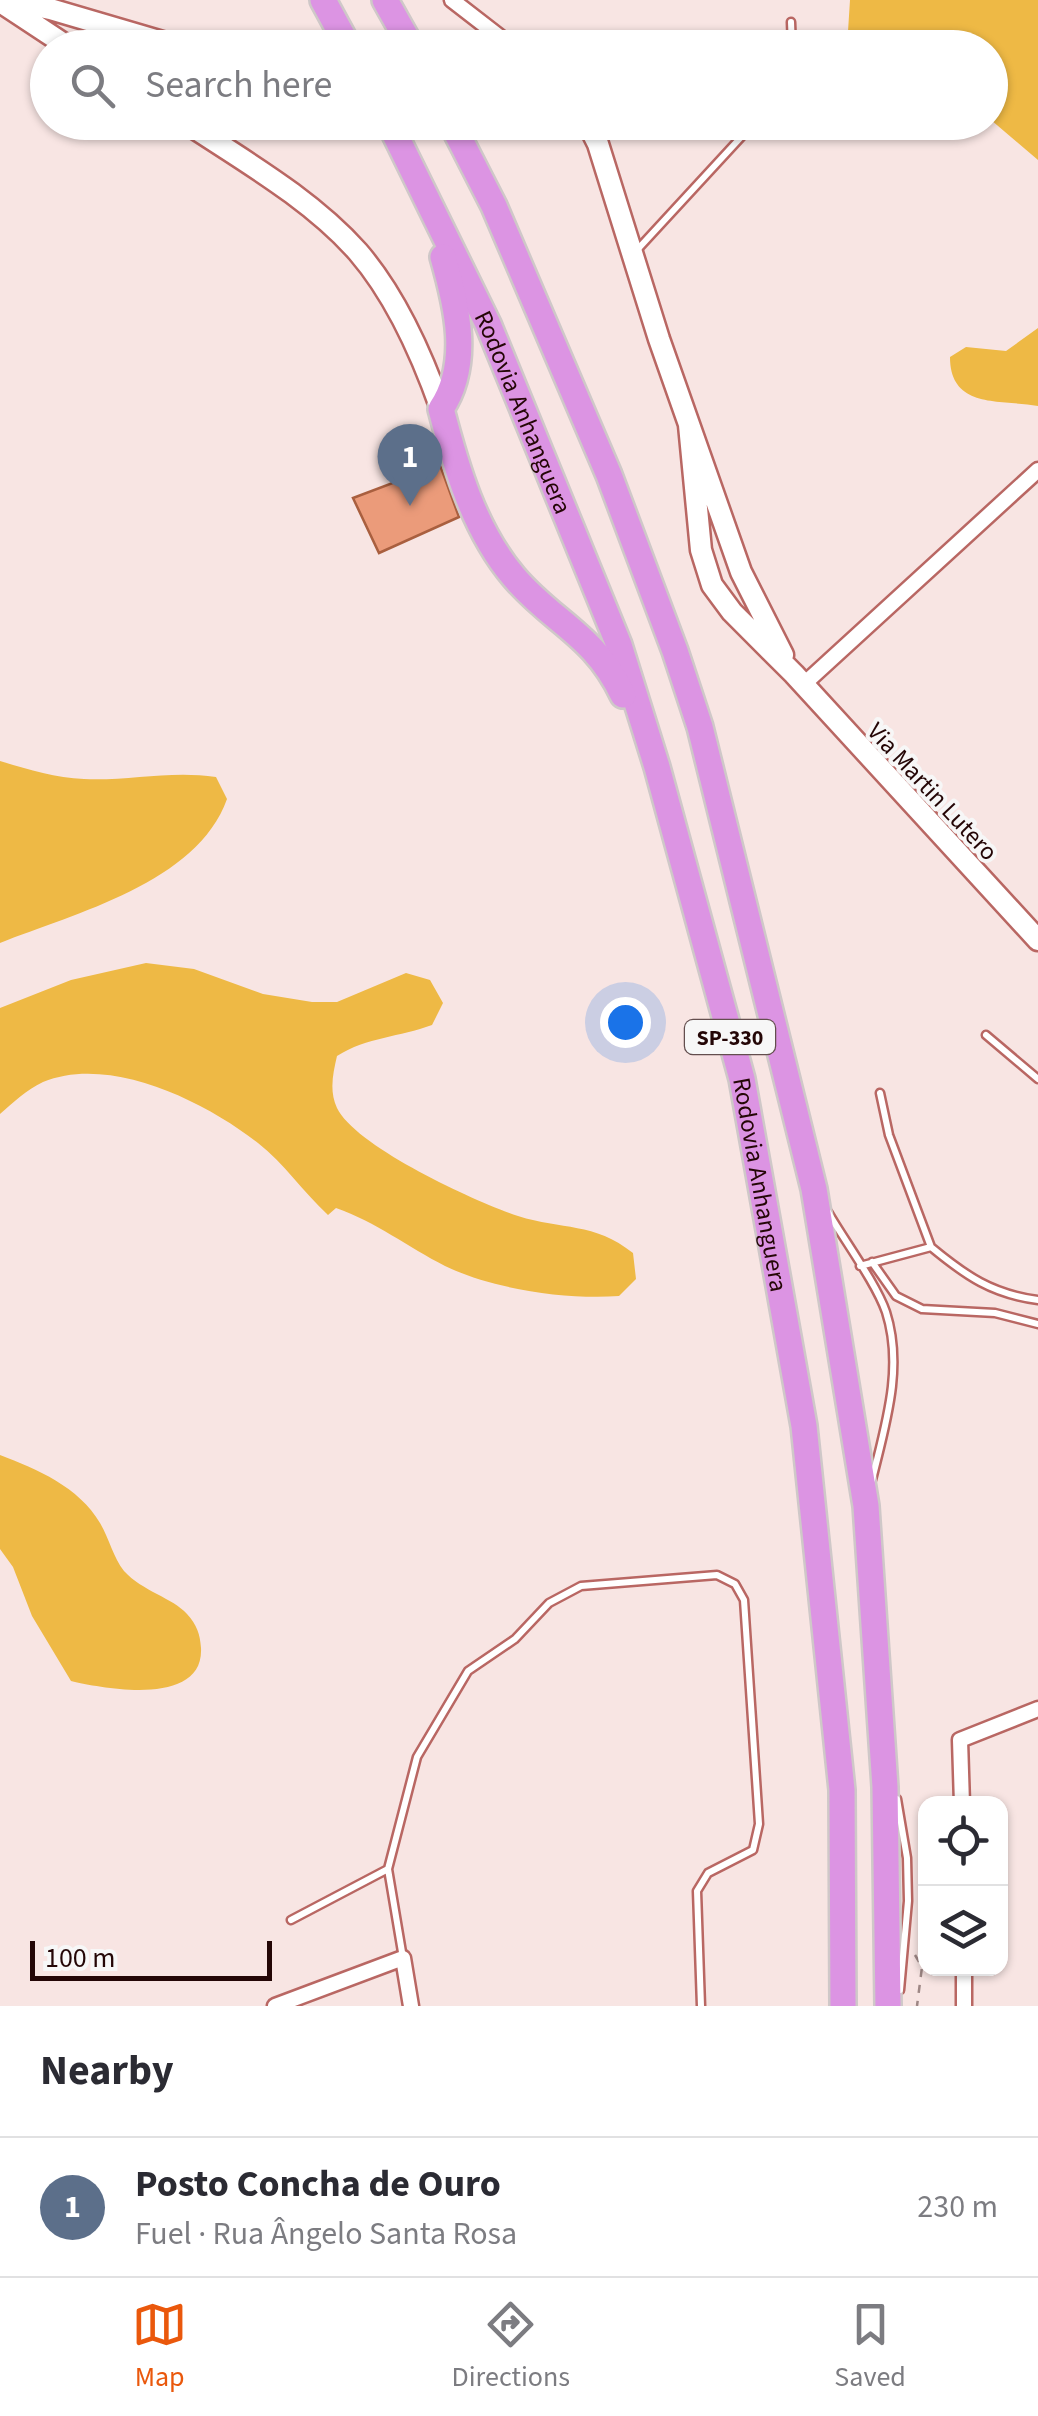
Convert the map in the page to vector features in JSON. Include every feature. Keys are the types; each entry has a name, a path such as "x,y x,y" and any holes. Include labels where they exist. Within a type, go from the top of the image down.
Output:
{"highway":[{"path":"323,0 340,30"},
{"path":"385,0 403,30"},
{"name":"Rodovia Anhanguera","path":"399,140 488,324 604,608 657,767 742,1078 804,1426 842,1790 843,2006"},
{"name":"Rodovia Anhanguera","path":"460,140 494,206 609,475 680,666 700,727 814,1188 866,1506 885,1787 888,2006"},
{"path":"426,192 456,314 456,380 440,409 458,471 492,549 516,580 590,644 612,673 657,767"}],"street":[{"path":"8,0 122,30"},
{"path":"452,0 491,30"},
{"path":"0,2 43,30"},
{"path":"212,140 306,204 358,252 426,366 440,409"},
{"name":"Via Martin Lutero","path":"596,140 739,566 799,680"},
{"name":"Via Martin Lutero","path":"689,426 708,578 755,637 1038,940"},
{"path":"799,680 1038,470"},
{"path":"708,578 720,560 739,566"},
{"path":"962,1796 960,1740 1038,1709"},
{"path":"276,2006 403,1958 411,2006"},
{"path":"964,1976 964,2006"}],"lane":[{"path":"790,22 791,30"},
{"path":"632,255 738,140"},
{"path":"986,1035 1038,1079"},
{"path":"880,1093 894,1151 932,1247 970,1279 1016,1297 1038,1300"},
{"path":"814,1188 886,1310 894,1347 891,1401 866,1506"},
{"path":"860,1266 932,1247"},
{"path":"872,1262 896,1296 922,1309 995,1313 1038,1324"},
{"path":"403,1958 388,1868 417,1758 468,1671 515,1639 549,1602 581,1586 717,1574 735,1584 744,1600 759,1824 753,1850 708,1873 697,1891 701,2006"},
{"path":"880,1709 908,1858 906,1940 898,2006"},
{"path":"291,1920 388,1868"}],"path":[{"path":"906,1940 922,1967 918,2006"}],"shaded area":[{"path":"850,0 1038,0 1038,160 1008,134 1008,30 848,30"},
{"path":"1038,328 1038,406 981,399 959,386 952,374 950,357 966,347 1006,351"},
{"path":"0,761 73,778 216,777 227,799 212,828 162,874 97,906 0,943"},
{"path":"146,963 194,969 263,994 312,1002 337,1002 406,973 430,980 443,1003 432,1025 360,1045 337,1056 332,1089 337,1108 367,1139 447,1186 518,1216 591,1231 619,1243 633,1253 636,1279 619,1296 576,1296 507,1287 464,1274 351,1214 336,1208 328,1215 276,1159 237,1127 185,1098 127,1078 69,1075 43,1082 0,1114 0,1008 71,980"},
{"path":"0,1455 42,1473 81,1499 100,1523 124,1571 190,1618 201,1648 198,1667 187,1679 150,1690 71,1681 32,1616 13,1567 0,1549"}],"building":[{"path":"440,465 459,517 379,553 353,498"}],"place":[{"name":"Posto Concha de Ouro","path":"410,506"}]}
